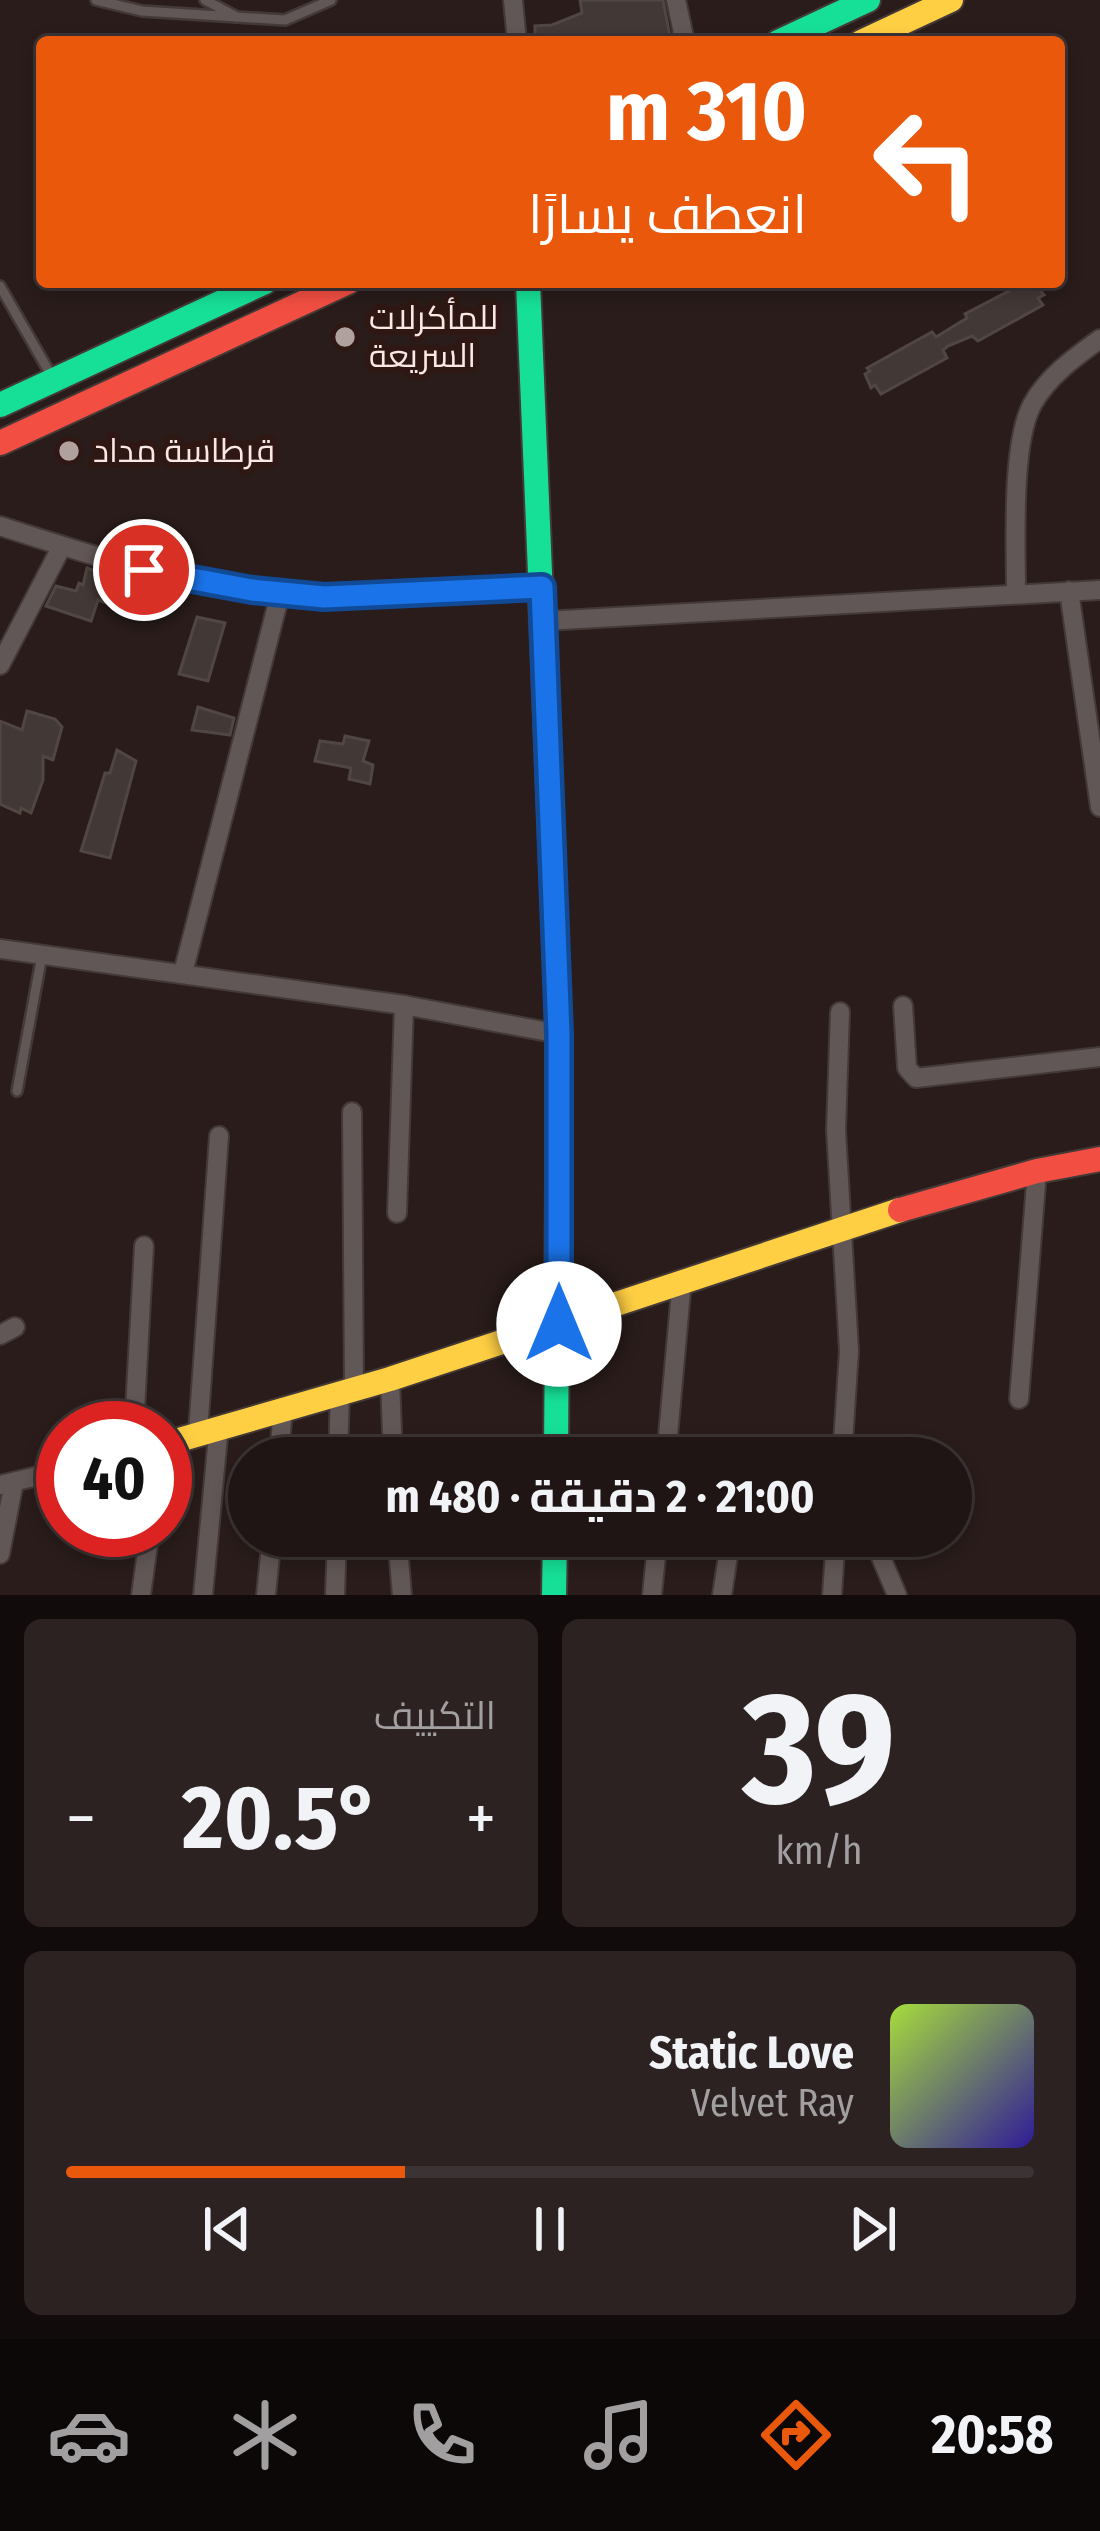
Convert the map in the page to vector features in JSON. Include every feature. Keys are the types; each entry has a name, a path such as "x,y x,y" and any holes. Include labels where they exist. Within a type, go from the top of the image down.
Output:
{"street":[{"path":"512,0 516,36"},
{"path":"676,0 684,36"},
{"path":"791,36 868,0"},
{"path":"874,36 951,0"},
{"path":"0,443 336,288"},
{"path":"528,288 559,1034 556,1437"},
{"path":"0,405 223,291"},
{"path":"1016,594 1020,455 1030,407 1057,373 1100,339"},
{"path":"0,526 181,578 280,594 324,597 542,587"},
{"path":"0,665 62,546"},
{"path":"544,621 1100,590"},
{"path":"1069,591 1100,807"},
{"path":"184,973 280,594"},
{"path":"0,949 404,1005 559,1034"},
{"path":"397,1213 404,1005"},
{"path":"903,1006 907,1069 916,1078 1100,1057"},
{"path":"840,1012 836,1130 850,1351 844,1437"},
{"path":"341,1437 347,1390 352,1112"},
{"path":"203,1595 219,1136"},
{"path":"192,1435 390,1379 843,1226 1037,1171 1100,1160"},
{"path":"1019,1399 1037,1171"},
{"path":"135,1401 144,1246"},
{"path":"668,1437 682,1280"},
{"path":"390,1379 392,1437"},
{"path":"281,1437 283,1408"},
{"path":"0,1554 7,1483"},
{"path":"141,1595 146,1557"},
{"path":"266,1595 270,1557"},
{"path":"335,1595 336,1557"},
{"path":"399,1557 402,1595"},
{"path":"554,1595 555,1557"},
{"path":"652,1595 656,1557"},
{"path":"722,1595 728,1557"},
{"path":"832,1595 835,1557"},
{"path":"881,1557 897,1595"}],"lane":[{"path":"96,0 142,11 242,20 285,20 332,0"},
{"path":"205,0 242,20"},
{"path":"0,286 54,380"},
{"path":"17,1091 42,955"}],"building":[{"path":"580,0 663,0 670,36 535,36 535,26 582,13"},
{"path":"1015,288 1043,288 1044,295 1038,298 1043,305 978,341 972,336 948,346 943,350 947,358 881,394 875,385 871,388 867,368 932,332 936,337 967,318 965,314"},
{"path":"87,568 120,580 112,605 98,600 91,621 46,606 56,586 76,591 79,583 83,585"},
{"path":"197,617 225,623 208,681 179,674"},
{"path":"198,707 234,718 230,735 192,730"},
{"path":"27,711 55,719 62,727 53,760 43,756 43,780 31,813 21,808 20,813 0,804 0,721 22,730"},
{"path":"345,736 369,741 363,761 373,765 370,784 349,779 351,768 315,761 320,741 343,744"},
{"path":"117,750 136,761 110,858 81,851"}],"traffic: fast":[{"path":"791,36 868,0"},
{"path":"0,405 252,288"},
{"path":"528,288 559,1034 556,1437"},
{"path":"554,1595 555,1557"}],"traffic: slow":[{"path":"874,36 951,0"},
{"path":"192,1436 390,1379 900,1210"}],"traffic: jam":[{"path":"0,443 335,288"},
{"path":"900,1210 1037,1171 1100,1159"}],"place":[{"name":"للمأكرلات السريعة","path":"345,337"},
{"name":"قرطاسة مداد","path":"69,451"}],"route":[{"path":"144,570 252,590 324,597 542,587 559,1034 559,1324"}]}
